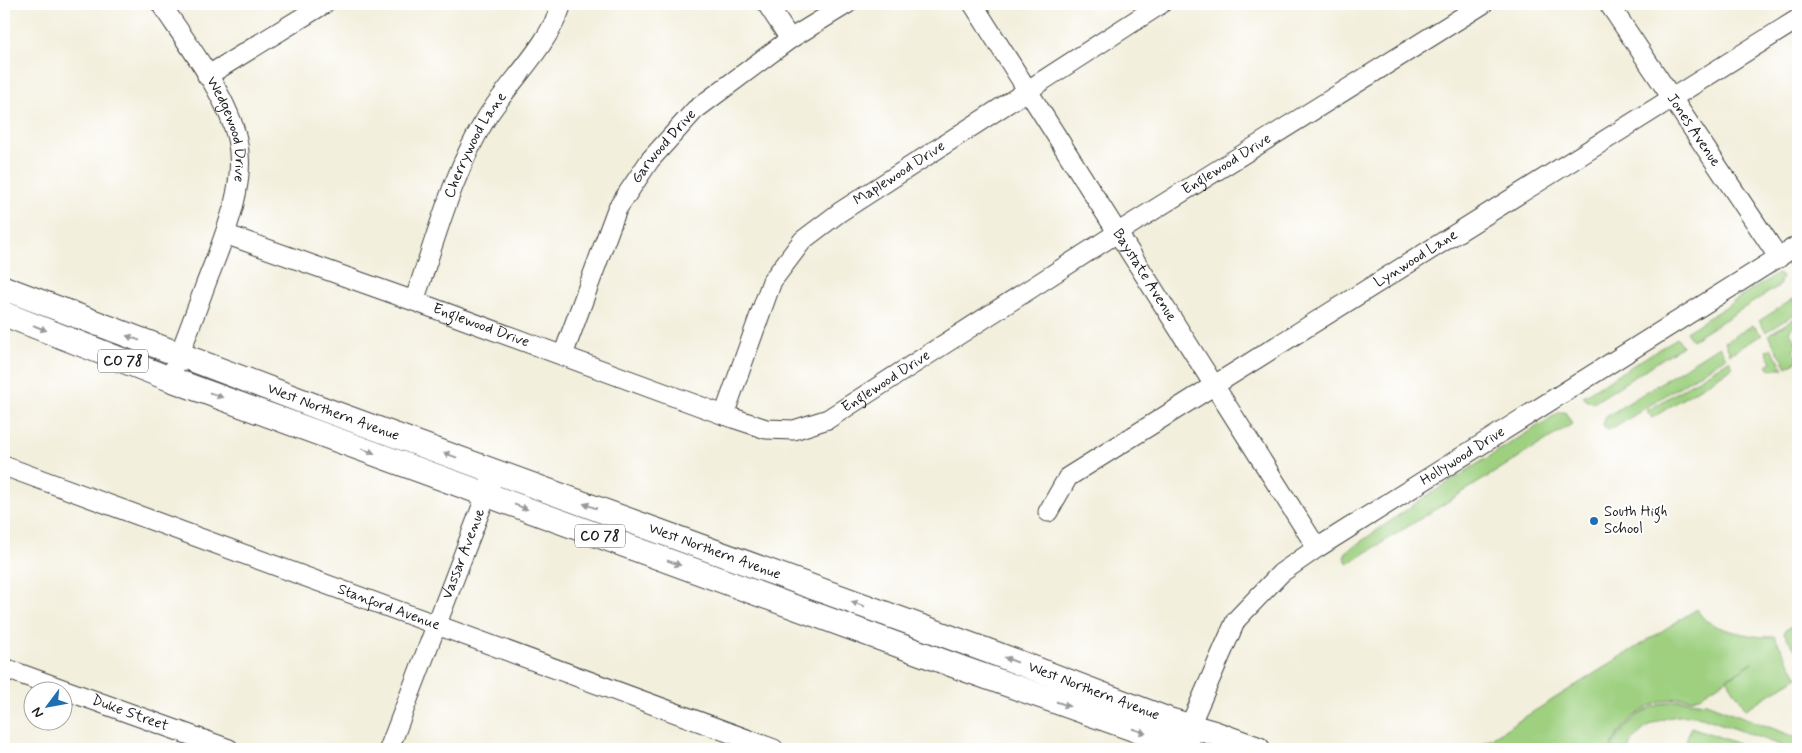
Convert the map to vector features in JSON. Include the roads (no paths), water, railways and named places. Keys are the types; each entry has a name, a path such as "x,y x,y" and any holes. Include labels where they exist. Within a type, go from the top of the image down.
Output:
{"main road":[{"name":"West Northern Avenue","path":"4,288 179,355 999,655 1169,720 1185,742"},
{"name":"West Northern Avenue","path":"4,314 170,379 964,669 1185,742 1258,749"}],"street":[{"name":"Wedgewood Drive","path":"161,4 208,76 230,118 237,140 239,163 236,196 225,234 170,379"},
{"path":"208,76 324,4"},
{"name":"Cherrywood Lane","path":"414,300 464,158 488,117 550,31 562,4"},
{"path":"767,4 790,39"},
{"name":"Garwood Drive","path":"563,355 617,209 650,160 695,110 790,39 847,4"},
{"name":"Baystate Avenue","path":"973,4 1316,548"},
{"name":"Maplewood Drive","path":"724,415 772,281 803,240 840,212 1161,4"},
{"name":"Englewood Drive","path":"225,234 414,300 724,415 766,429 794,430 828,420 1116,233 1483,4"},
{"name":"Jones Avenue","path":"1609,4 1779,258"},
{"name":"Lynwood Lane","path":"1048,512 1068,477 1798,19"},
{"name":"Hollywood Drive","path":"1185,742 1236,620 1281,573 1316,548 1798,245"},
{"name":"Stanford Avenue","path":"4,466 774,749"},
{"name":"Vassar Avenue","path":"389,749 438,626 495,472"},
{"name":"Duke Street","path":"4,668 229,749"}],"place":[{"name":"South High School","path":"1594,521"}]}
